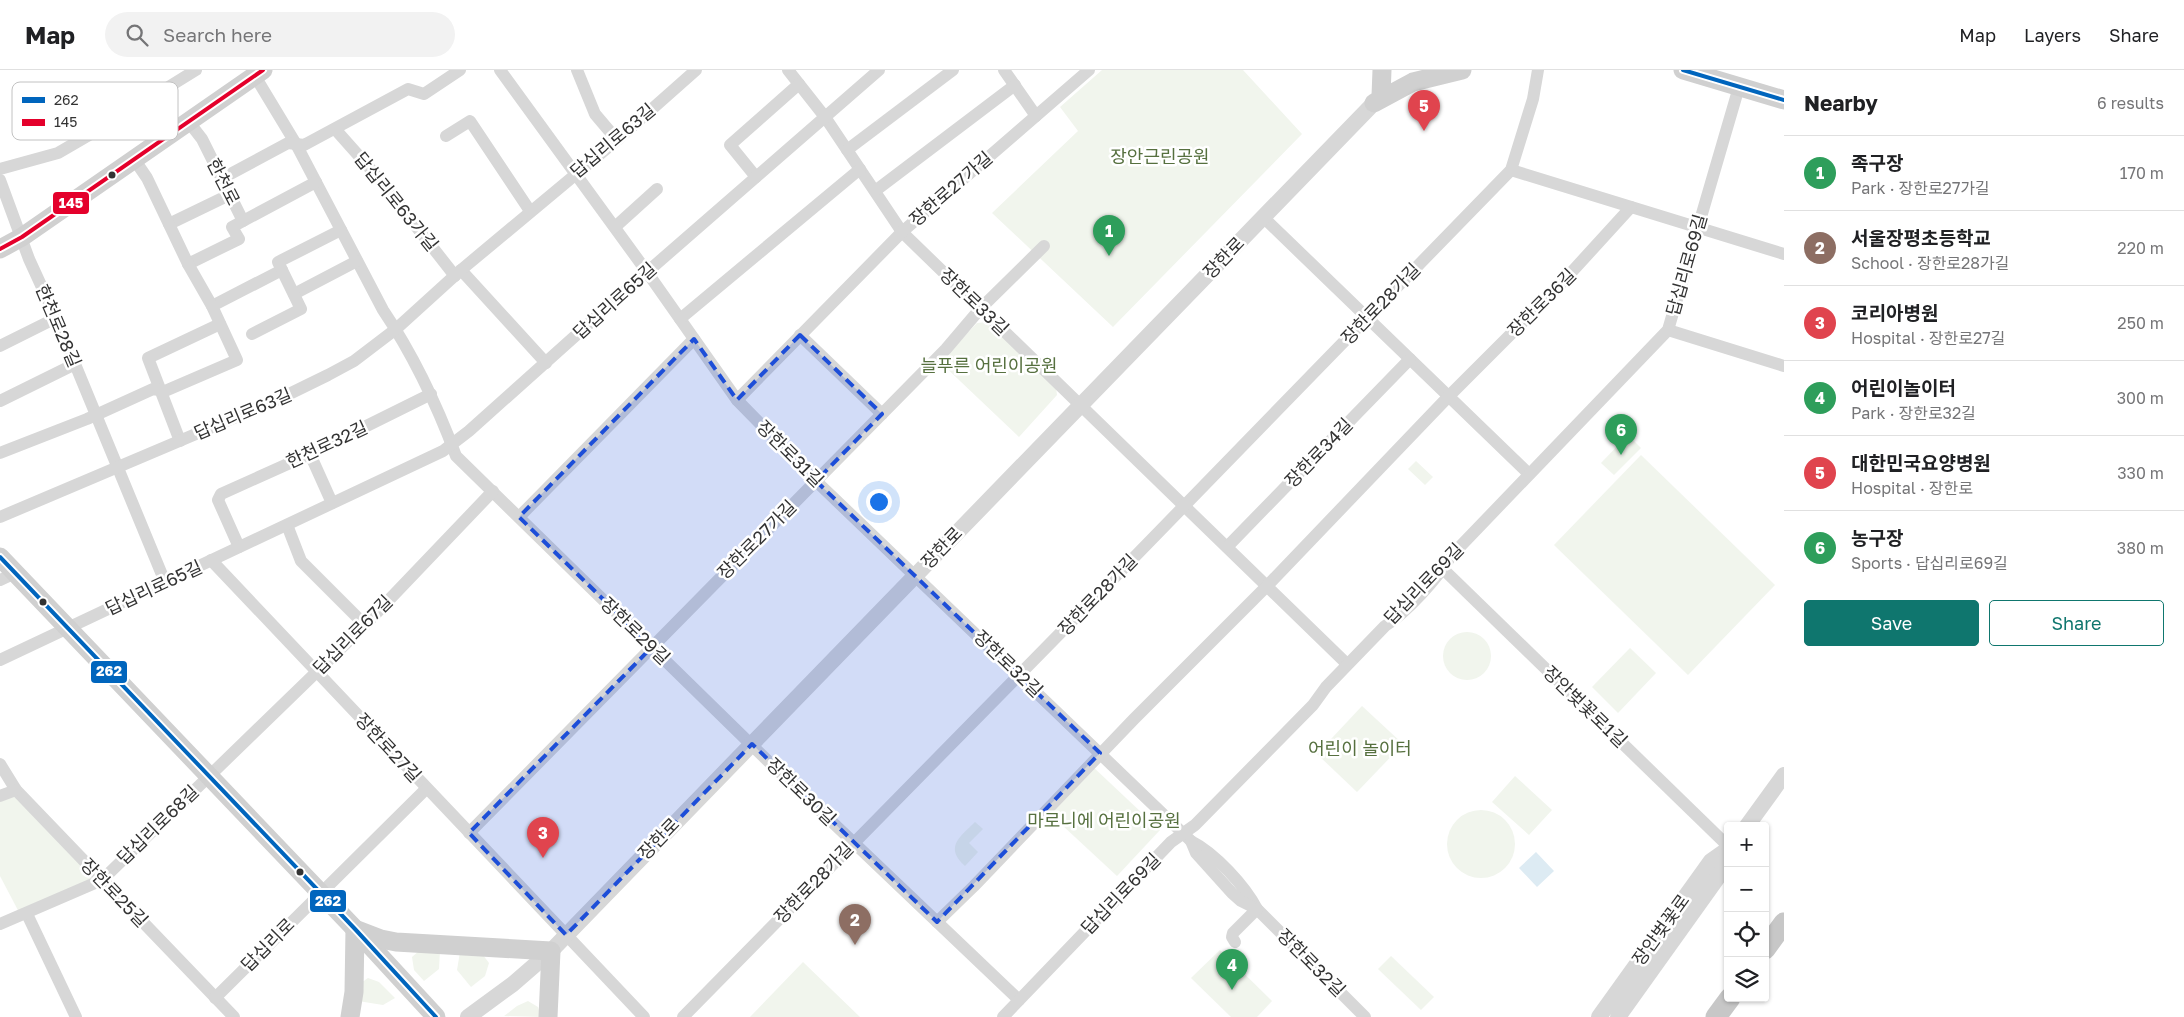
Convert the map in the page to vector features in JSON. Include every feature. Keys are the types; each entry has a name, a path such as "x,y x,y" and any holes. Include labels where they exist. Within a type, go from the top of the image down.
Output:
{"highway":[{"path":"1769,944 1784,923"},
{"path":"1716,1017 1727,1002"}],"main road":[{"path":"1377,100 1382,70"},
{"name":"장한로","path":"1377,100 1406,70"},
{"path":"1377,100 1413,82 1462,70"},
{"path":"1683,70 1784,100"},
{"path":"178,128 259,73"},
{"path":"0,249 22,237 161,140"},
{"path":"0,557 7,576 68,628 321,893 436,1017"},
{"path":"355,929 381,939 396,942 551,952 548,1017"},
{"path":"350,1017 354,992 355,929"}],"street":[{"path":"177,82 196,70"},
{"path":"221,179 288,143 304,145 408,89 424,94 460,70"},
{"name":"장한로31길","path":"500,70 615,227 737,400 816,481 915,575"},
{"name":"답십리로63길","path":"0,517 281,398 328,376 354,360 396,329 458,273 617,140 696,70"},
{"name":"장한로33길","path":"788,70 825,117 902,232 1080,406"},
{"name":"답십리로65길","path":"0,660 332,504 452,445 879,70"},
{"path":"847,150 953,70"},
{"path":"1004,70 1036,116"},
{"name":"장한로27가길","path":"737,400 902,232 1089,70"},
{"name":"장한로28가길","path":"683,1017 1019,676 1511,170 1533,100 1538,70"},
{"path":"259,73 340,230 431,394 452,445"},
{"path":"583,73 595,114 617,140"},
{"path":"756,177 730,145 799,84"},
{"path":"875,191 1015,85"},
{"name":"답십리로69길","path":"1003,1017 1171,842 1188,837 1195,825 1313,705 1347,664 1384,626 1395,619 1443,569 1451,556 1668,330 1739,87"},
{"name":"장한로","path":"468,1017 513,984 551,952 1377,100"},
{"name":"한천로","path":"188,121 202,139 243,221 232,227 239,239 188,264"},
{"path":"446,136 470,121 530,211"},
{"name":"답십리로63가길","path":"335,129 458,273"},
{"path":"0,169 58,153 80,140"},
{"path":"0,453 153,389 165,391 237,360 212,306 188,264 147,178 134,159"},
{"path":"680,319 860,169"},
{"path":"1511,170 1784,254"},
{"name":"한천로28길","path":"0,180 29,259 56,318 165,582"},
{"path":"243,221 316,182"},
{"path":"615,227 657,189"},
{"path":"169,224 229,195"},
{"name":"장한로36길","path":"1449,396 1558,287 1632,207"},
{"path":"1263,217 1529,474"},
{"path":"212,306 340,230"},
{"name":"장한로27가길","path":"469,834 946,349 980,309 1044,246"},
{"path":"294,294 357,261"},
{"path":"252,334 301,309 280,266"},
{"path":"458,273 546,362"},
{"path":"0,346 56,318"},
{"path":"180,441 148,358 220,324"},
{"path":"1668,330 1784,366"},
{"path":"800,335 882,414"},
{"path":"519,517 694,339"},
{"name":"장한로34길","path":"1227,547 1410,359"},
{"path":"0,401 75,364"},
{"name":"한천로32길","path":"239,547 218,500 222,494 310,454 431,394"},
{"path":"937,922 974,886 1100,753 1267,586 1449,396"},
{"path":"1080,406 1347,664"},
{"name":"장한로29길","path":"452,445 456,456 752,744"},
{"path":"310,454 332,504"},
{"name":"답십리로67길","path":"208,776 365,625 493,491"},
{"path":"287,524 301,561 365,625"},
{"name":"장한로27길","path":"211,560 644,1017"},
{"name":"장안벚꽃로1길","path":"1443,569 1724,843"},
{"name":"장한로32길","path":"915,575 1188,837 1196,853 1232,893 1241,901 1257,909 1366,1017"},
{"name":"장한로30길","path":"752,744 1019,1000"},
{"name":"장한로25길","path":"0,764 16,790 234,1017"},
{"path":"1749,822 1784,775"},
{"name":"답십리로68길","path":"0,924 27,914 102,880 208,776"},
{"name":"답십리로","path":"215,998 426,789"},
{"path":"0,796 16,790"},
{"name":"장안벚꽃로","path":"1599,1017 1711,861 1724,850"},
{"name":"장안벚꽃로","path":"1618,1017 1724,867"},
{"path":"1234,942 1233,933 1257,909"},
{"path":"27,914 76,1017"}],"highlighted area":[{"path":"800,335 882,414 816,481 1100,753 937,922 752,744 566,935 469,833 652,647 519,517 694,339 737,400"}],"green space":[{"name":"장안근린공원","path":"1102,70 1243,70 1302,134 1113,327 992,213 1078,131 1060,107"},
{"name":"늘푸른 어린이공원","path":"987,322 1056,387 1057,395 1019,437 940,362 977,323"},
{"path":"1628,435 1641,448 1614,475 1601,463"},
{"path":"1641,455 1775,585 1688,675 1554,545"},
{"path":"1416,461 1433,477 1425,485 1408,469"},
{"path":"1467,632 1476,634 1484,639 1489,647 1491,656 1489,665 1484,673 1476,678 1467,680 1458,678 1450,673 1445,665 1443,656 1445,647 1450,639 1458,634"},
{"path":"1630,648 1656,673 1618,713 1592,687"},
{"name":"어린이 놀이터","path":"1362,706 1403,744 1357,792 1317,754"},
{"name":"마로니에 어린이공원","path":"1092,766 1160,830 1117,876 1048,812"},
{"path":"1515,776 1552,810 1529,835 1492,802"},
{"path":"16,790 102,880 21,916 0,876 0,796"},
{"path":"1481,810 1494,813 1505,820 1512,831 1515,844 1512,857 1505,868 1494,875 1481,878 1468,875 1457,868 1450,857 1447,844 1450,831 1457,820 1468,813"},
{"path":"975,822 983,829 969,843 978,852 965,866 956,853 956,843"},
{"path":"440,950 439,969 424,981 414,970 412,957 419,951"},
{"path":"1220,950 1272,1001 1257,1017 1231,1017 1191,978"},
{"path":"460,952 483,955 489,963 485,976 471,987 457,970"},
{"path":"1391,956 1434,997 1421,1010 1378,969"},
{"path":"803,962 860,1017 750,1017"},
{"path":"368,978 379,982 395,998 383,1005 358,1001 361,983"},
{"path":"528,1001 538,1007 541,1017 504,1016 517,1006"}],"shaded area":[{"path":"1536,852 1554,871 1537,887 1519,868"}],"transit line":[{"name":"145","path":"178,129 263,70"},
{"name":"262","path":"1683,70 1784,100"},
{"name":"145","path":"0,249 22,237 162,140"},
{"name":"262","path":"0,557 355,929 436,1017"}],"place":[{"name":"대한민국요양병원","path":"1424,131"},
{"name":"족구장","path":"1109,256"},
{"name":"농구장","path":"1621,455"},
{"name":"코리아병원","path":"543,858"},
{"name":"서울장평초등학교","path":"855,945"},
{"name":"어린이놀이터","path":"1232,990"}]}
